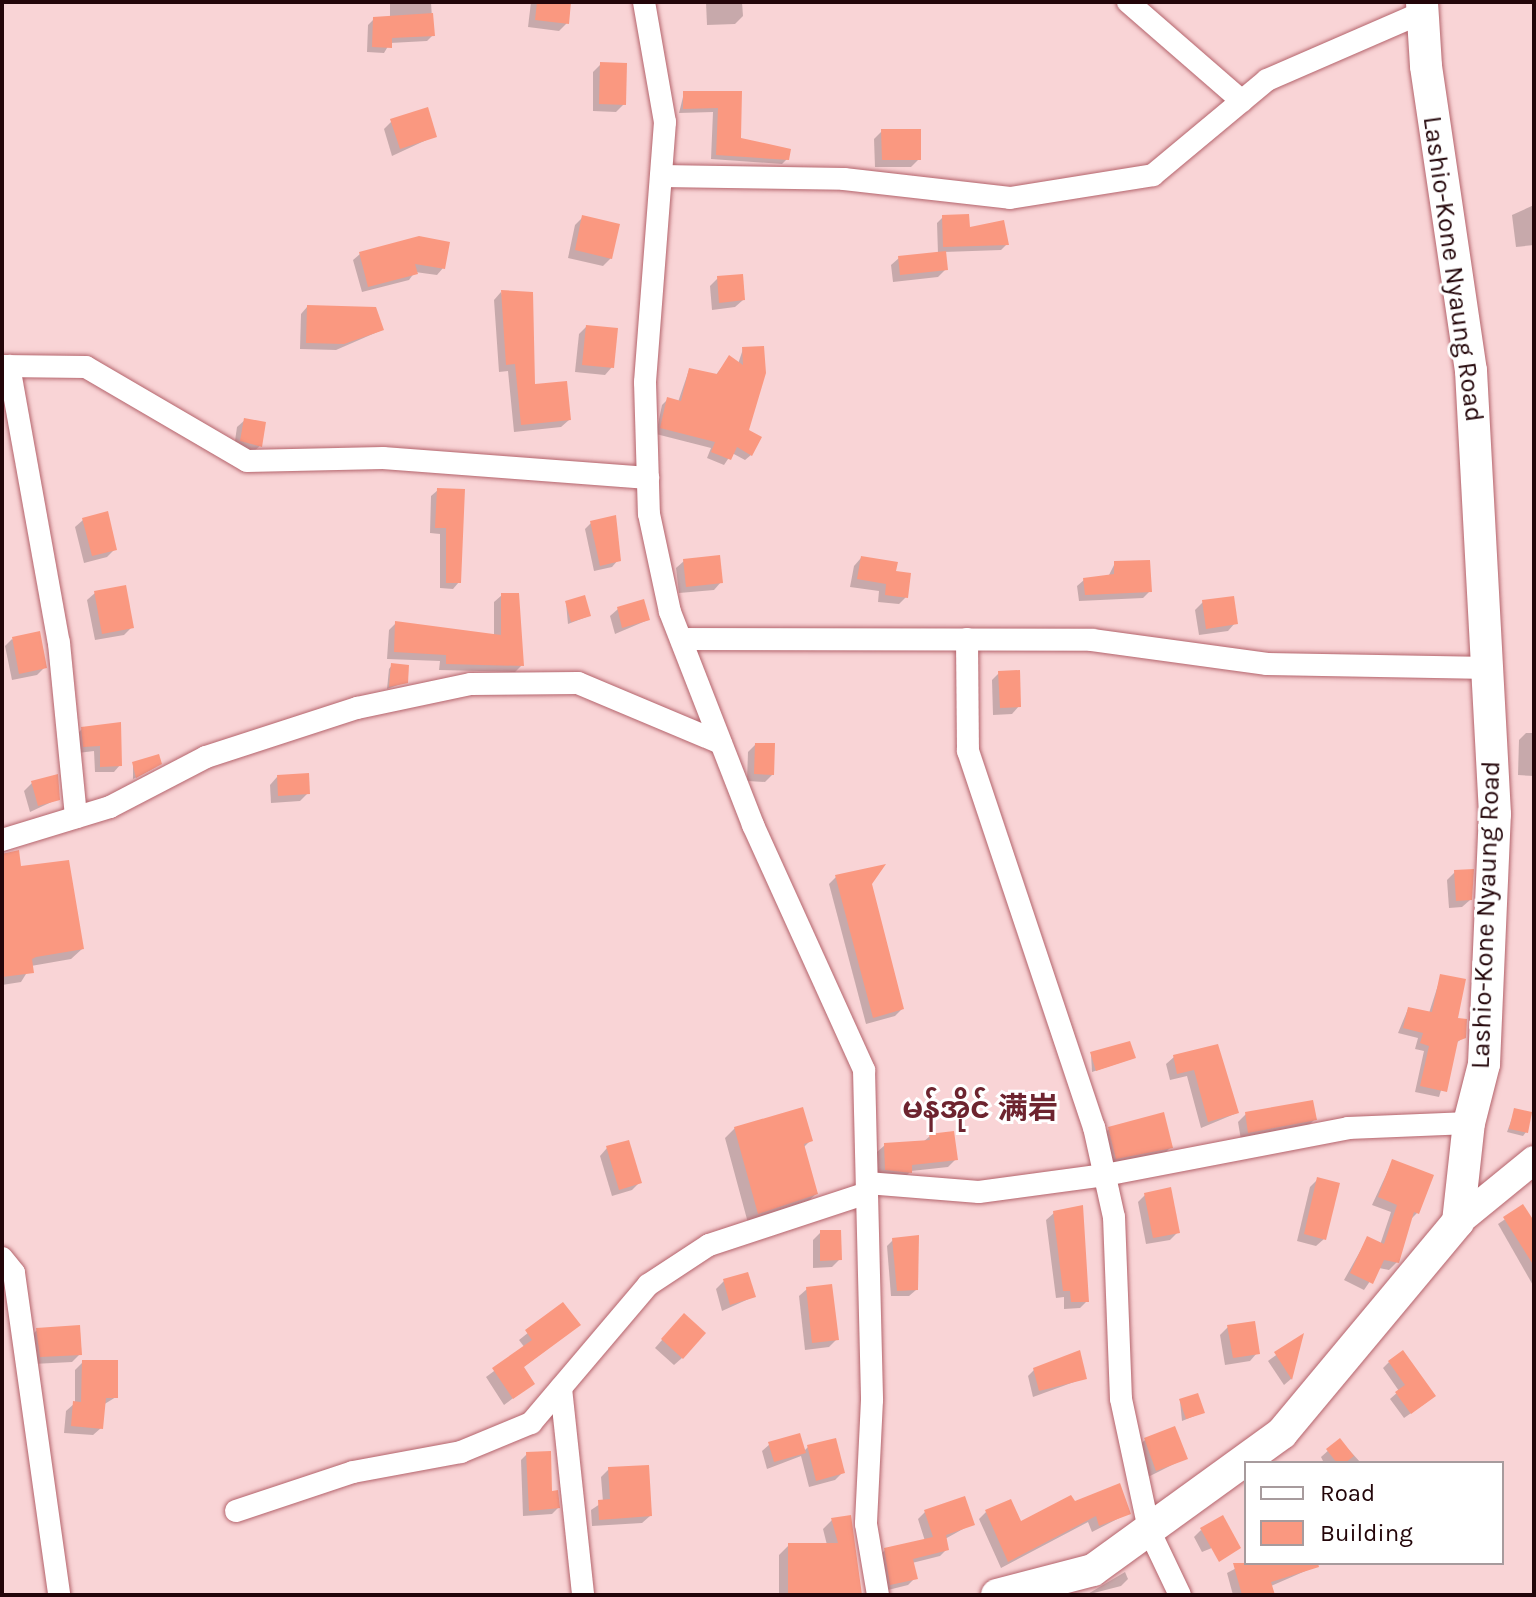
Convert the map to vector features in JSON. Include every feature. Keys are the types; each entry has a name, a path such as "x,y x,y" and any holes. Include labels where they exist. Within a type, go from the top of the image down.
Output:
{"main road":[{"name":"Lashio-Kone Nyaung Road","path":"1422,8 1471,371 1490,668 1495,814 1484,1064 1469,1123 1458,1222"},
{"path":"997,1595 1093,1570 1282,1433 1458,1222"}],"street":[{"path":"644,2 665,122 645,382 649,514 681,639 721,743 864,1070 872,1400 866,1524 878,1595"},
{"path":"1128,2 1242,101"},
{"path":"661,176 844,179 1010,198 1153,175 1267,80 1422,8"},
{"path":"76,817 59,643 6,366 86,367 247,461 383,458 648,478"},
{"path":"681,639 1092,640 1267,664 1490,668"},
{"path":"967,639 968,751 1094,1127 1114,1217 1121,1399 1149,1530 1180,1595"},
{"path":"2,840 110,807 206,757 357,708 471,684 578,683 721,743"},
{"path":"236,1511 353,1472 461,1452 531,1423 648,1285 709,1245 867,1188 979,1192 1105,1175 1348,1128 1469,1123"},
{"path":"1458,1222 1534,1160"},
{"path":"2,1258 14,1273 59,1595"},
{"path":"561,1388 583,1595"}],"building":[{"path":"537,2 571,2 569,24 535,20"},
{"path":"433,13 435,36 392,38 392,48 372,47 373,17"},
{"path":"600,62 627,63 626,105 599,104"},
{"path":"683,91 742,91 741,138 791,149 789,160 716,155 718,108 683,109"},
{"path":"428,107 437,137 400,149 390,119"},
{"path":"881,129 921,129 921,160 882,160"},
{"path":"969,214 970,227 1004,220 1009,245 943,247 942,215"},
{"path":"582,215 620,224 612,259 575,250"},
{"path":"419,236 450,242 445,269 415,264 418,274 368,287 359,252"},
{"path":"946,251 948,270 900,275 898,256"},
{"path":"743,274 745,300 719,303 717,276"},
{"path":"501,290 533,292 535,384 567,381 571,420 521,425 515,364 506,365"},
{"path":"307,305 376,307 384,330 344,344 306,343"},
{"path":"586,325 618,328 614,368 582,365"},
{"path":"764,346 766,373 749,430 762,437 752,456 737,447 731,460 711,452 715,442 660,428 667,397 681,401 689,368 717,374 729,355 743,365 742,347"},
{"path":"244,418 266,422 262,447 240,441"},
{"path":"437,488 465,489 461,583 446,583 446,528 435,528"},
{"path":"108,511 117,550 92,556 82,518"},
{"path":"616,515 621,561 600,566 590,521"},
{"path":"720,555 723,583 686,587 683,559"},
{"path":"861,556 898,562 896,571 911,573 908,598 885,595 886,584 857,579"},
{"path":"1150,560 1152,592 1085,595 1083,578 1114,574 1114,561"},
{"path":"126,585 134,628 102,634 94,591"},
{"path":"501,593 519,593 524,666 446,664 446,655 394,652 395,621 501,635"},
{"path":"585,595 591,616 571,622 565,601"},
{"path":"1234,596 1238,624 1206,629 1202,600"},
{"path":"644,599 650,620 622,628 617,607"},
{"path":"40,631 47,668 19,674 12,637"},
{"path":"391,663 409,665 408,683 389,687"},
{"path":"1020,670 1021,707 1000,708 998,671"},
{"path":"121,722 122,766 100,767 100,746 83,747 81,727"},
{"path":"755,743 775,743 774,775 754,774"},
{"path":"159,754 162,764 136,778 132,762"},
{"path":"309,773 310,794 278,796 277,775"},
{"path":"58,774 60,800 38,806 31,781"},
{"path":"19,850 21,866 69,860 84,949 36,957 32,959 34,973 2,977 2,854"},
{"path":"886,864 872,884 904,1009 873,1018 835,875"},
{"path":"1474,869 1472,900 1456,901 1454,870"},
{"path":"1440,974 1466,979 1458,1018 1467,1019 1466,1038 1458,1041 1447,1092 1420,1086 1429,1046 1420,1043 1423,1033 1403,1028 1408,1007 1432,1012"},
{"path":"1130,1041 1136,1058 1096,1071 1090,1052"},
{"path":"1218,1044 1239,1113 1208,1122 1194,1070 1177,1074 1173,1055"},
{"path":"1313,1100 1317,1120 1248,1133 1245,1112"},
{"path":"803,1107 813,1141 804,1144 818,1194 758,1214 734,1127"},
{"path":"1514,1108 1532,1112 1528,1133 1509,1129"},
{"path":"1164,1112 1173,1148 1116,1159 1108,1127"},
{"path":"954,1131 958,1160 912,1165 912,1173 885,1170 884,1143 930,1140 929,1134"},
{"path":"629,1140 642,1183 619,1190 606,1146"},
{"path":"1392,1159 1434,1175 1419,1214 1414,1212 1399,1263 1384,1260 1373,1284 1350,1273 1367,1236 1384,1244 1397,1205 1378,1197"},
{"path":"1317,1177 1340,1183 1326,1240 1304,1234"},
{"path":"1171,1187 1180,1233 1153,1238 1144,1193"},
{"path":"1523,1204 1534,1221 1534,1266 1503,1217"},
{"path":"1083,1205 1089,1302 1071,1302 1070,1291 1063,1291 1053,1211"},
{"path":"820,1230 841,1230 842,1260 820,1261"},
{"path":"919,1235 918,1290 897,1291 892,1238"},
{"path":"748,1272 756,1297 730,1305 723,1279"},
{"path":"832,1284 839,1340 812,1343 806,1287"},
{"path":"563,1302 581,1325 524,1367 535,1384 513,1399 492,1368 532,1340 525,1330"},
{"path":"684,1313 706,1333 683,1359 661,1339"},
{"path":"1255,1321 1260,1354 1233,1358 1227,1325"},
{"path":"80,1325 82,1355 40,1357 36,1328"},
{"path":"1304,1333 1292,1380 1274,1352"},
{"path":"1080,1350 1087,1379 1039,1391 1033,1368"},
{"path":"1403,1350 1436,1396 1411,1414 1395,1392 1405,1385 1388,1361"},
{"path":"82,1360 118,1360 118,1398 106,1398 103,1429 71,1426 73,1401 81,1402"},
{"path":"1198,1393 1205,1413 1186,1419 1179,1399"},
{"path":"1175,1426 1188,1459 1156,1471 1144,1438"},
{"path":"800,1433 806,1453 774,1462 768,1442"},
{"path":"836,1438 845,1473 816,1481 807,1445"},
{"path":"1340,1438 1354,1456 1348,1461 1335,1461 1326,1449"},
{"path":"551,1451 552,1491 558,1490 560,1508 529,1511 526,1452"},
{"path":"649,1465 652,1516 599,1520 598,1500 610,1499 608,1467"},
{"path":"1120,1483 1131,1514 1099,1526 1096,1516 1008,1562 985,1510 1011,1499 1021,1521 1071,1495 1075,1501"},
{"path":"965,1496 975,1525 946,1535 949,1550 913,1559 918,1579 890,1585 884,1548 933,1537 924,1510"},
{"path":"851,1515 862,1595 788,1595 788,1543 838,1543 831,1518"},
{"path":"1223,1515 1241,1548 1219,1562 1200,1528"},
{"path":"1233,1563 1318,1565 1271,1582 1275,1595 1242,1595"}],"district":[{"name":"မန်အိုင် 满岩","path":"980,1108"}]}
